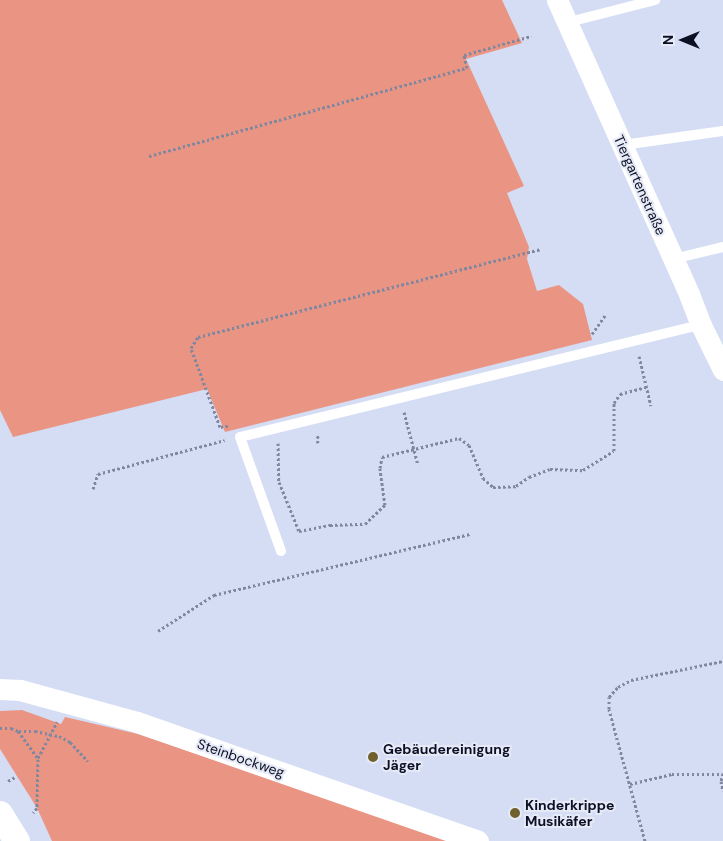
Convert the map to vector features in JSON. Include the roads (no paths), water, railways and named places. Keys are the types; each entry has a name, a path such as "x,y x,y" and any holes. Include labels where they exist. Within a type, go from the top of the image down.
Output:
{"street":[{"name":"Tiergartenstraße","path":"558,0 701,325 723,370"},
{"name":"Steinbockweg","path":"0,690 20,690 137,722 478,841"},
{"path":"0,814 17,841"}],"lane":[{"path":"569,22 654,0"},
{"path":"623,145 723,131"},
{"path":"673,259 723,248"},
{"path":"281,551 240,437 701,325"}],"place":[{"name":"Gebäudereinigung Jäger","path":"373,757"},
{"name":"Kinderkrippe Musikäfer","path":"515,813"}]}
